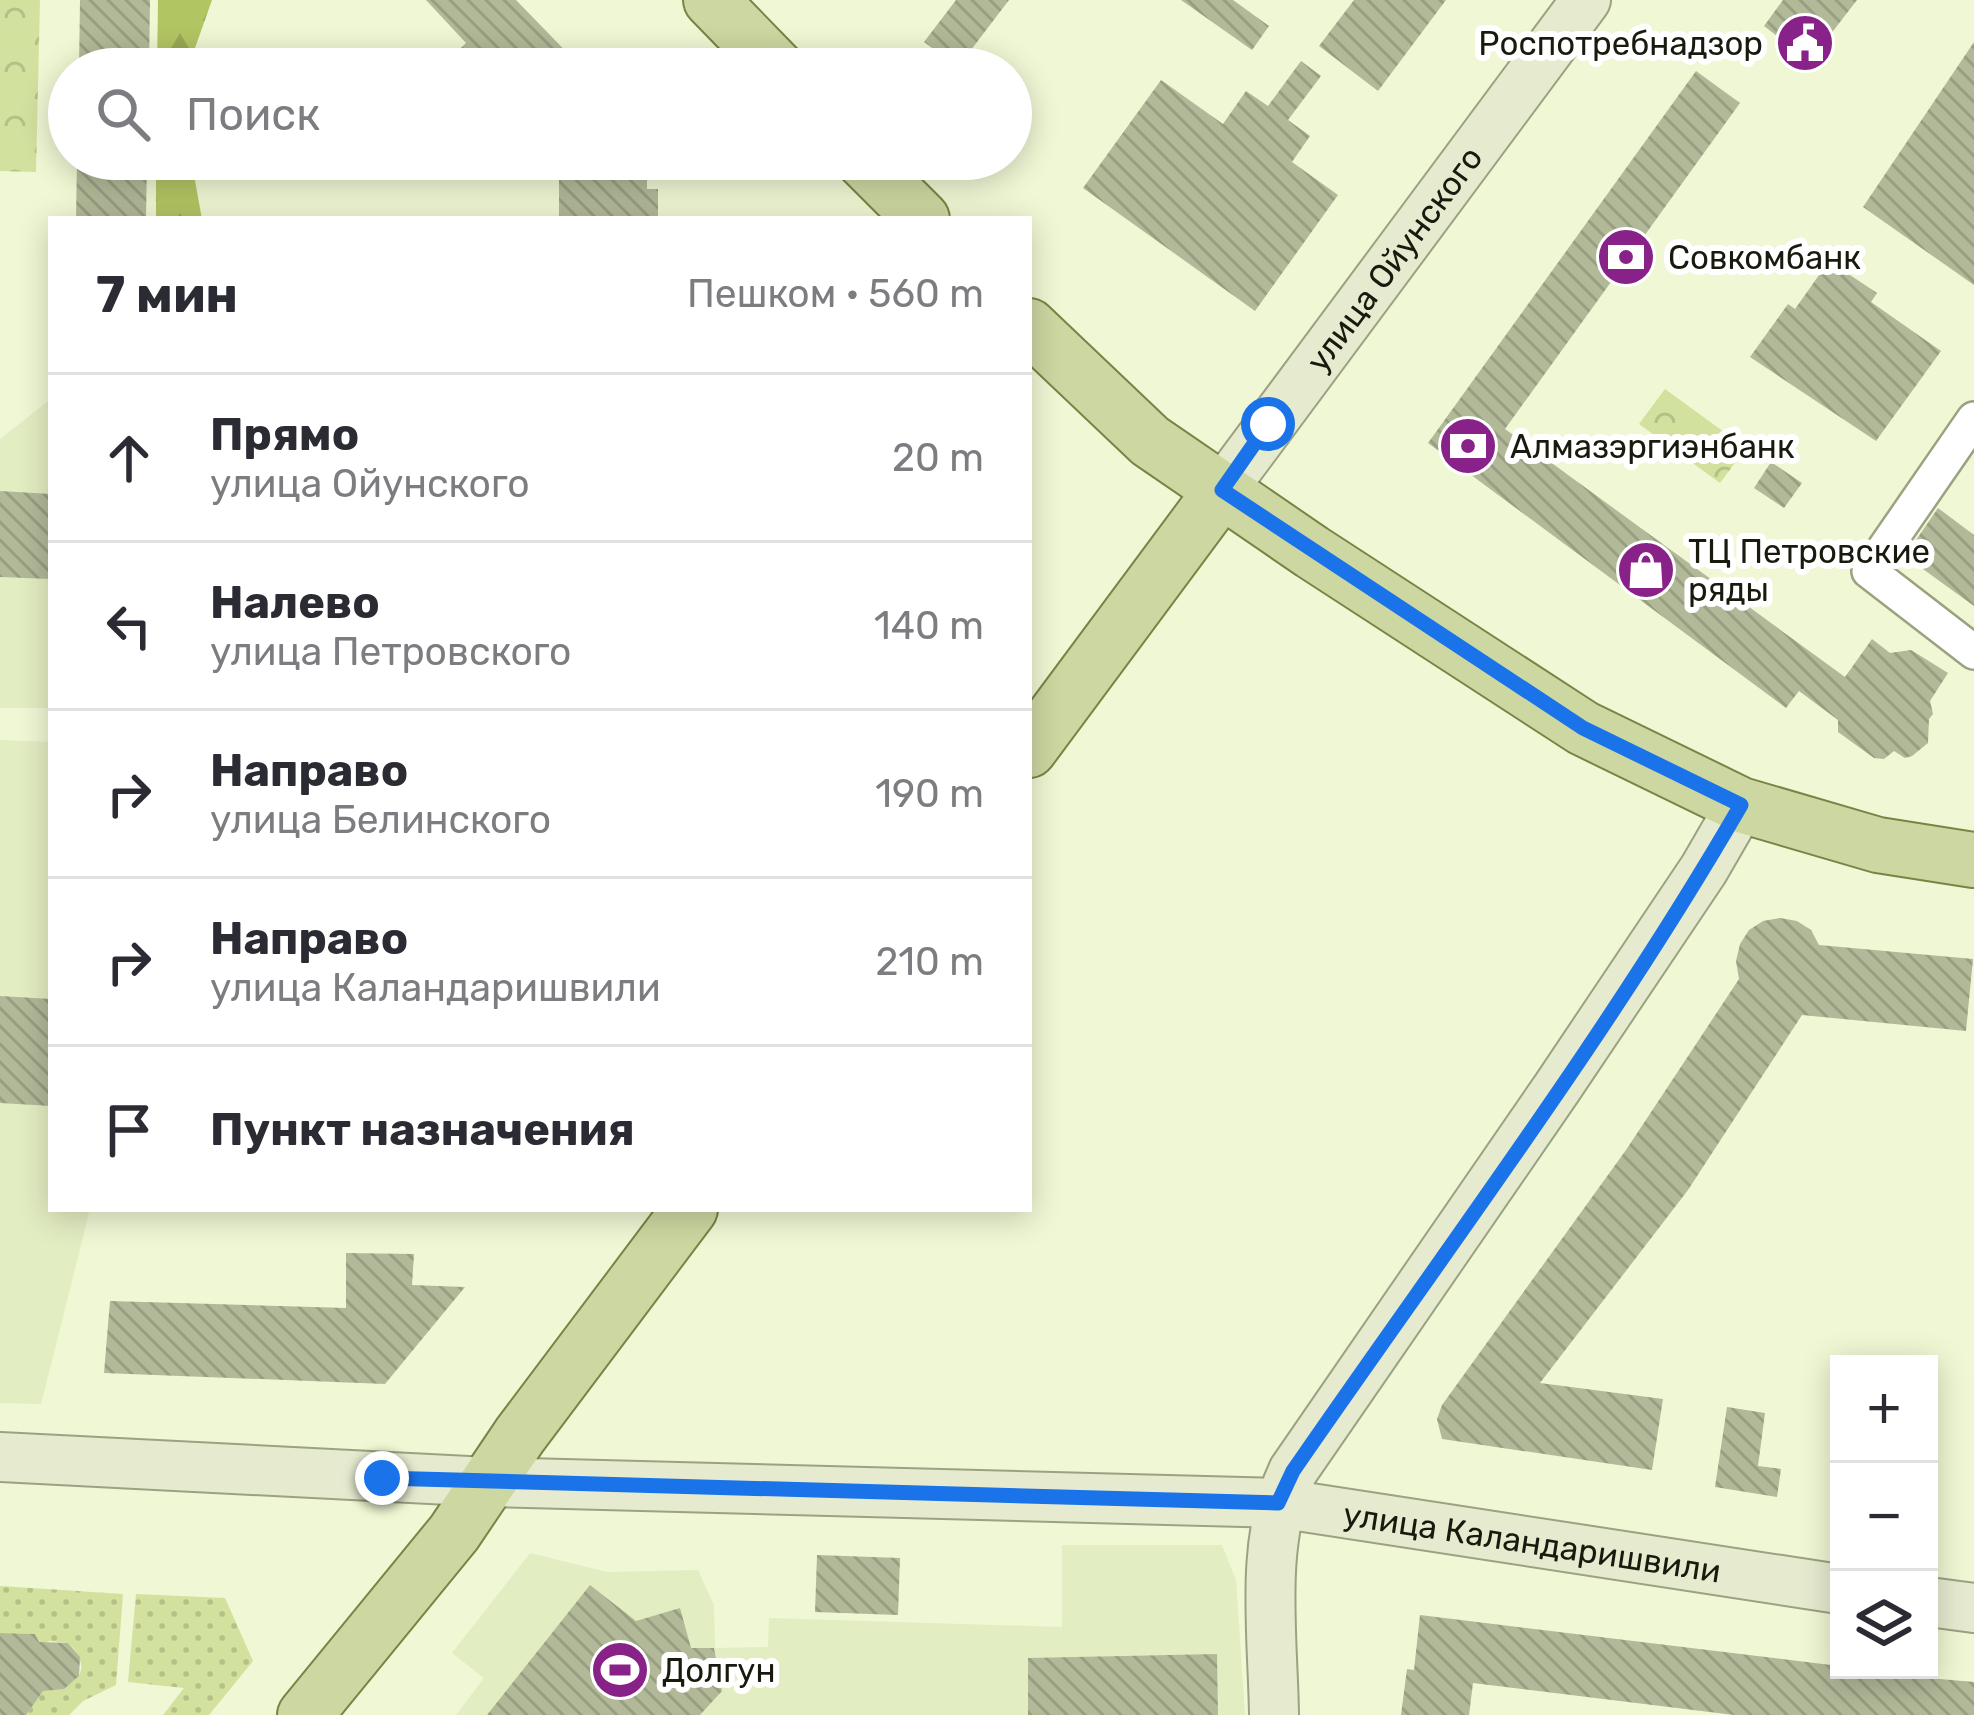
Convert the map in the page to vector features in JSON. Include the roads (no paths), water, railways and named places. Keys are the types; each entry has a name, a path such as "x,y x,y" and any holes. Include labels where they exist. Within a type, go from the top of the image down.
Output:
{"main road":[{"path":"711,0 758,48"},
{"path":"883,180 919,216"},
{"path":"1032,329 1123,418 1222,490 1583,728 1741,805 1878,845 1974,860"},
{"name":"улица Ойунского","path":"1032,746 1222,490"},
{"path":"305,1715 454,1533 688,1212"}],"street":[{"name":"улица Ойунского","path":"1222,490 1586,0"},
{"path":"1974,419 1869,571 1974,652"},
{"path":"1274,1715 1278,1503 1293,1471 1557,1088 1704,869 1741,805"},
{"name":"улица Каландаришвили","path":"0,1457 488,1482 1278,1503 1830,1588"},
{"path":"1938,1602 1974,1608"}],"place":[{"name":"Роспотребнадзор","path":"1805,43"},
{"name":"Совкомбанк","path":"1626,257"},
{"name":"Алмазэргиэнбанк","path":"1468,446"},
{"name":"ТЦ Петровские ряды","path":"1646,570"},
{"name":"Долгун","path":"620,1670"}]}
